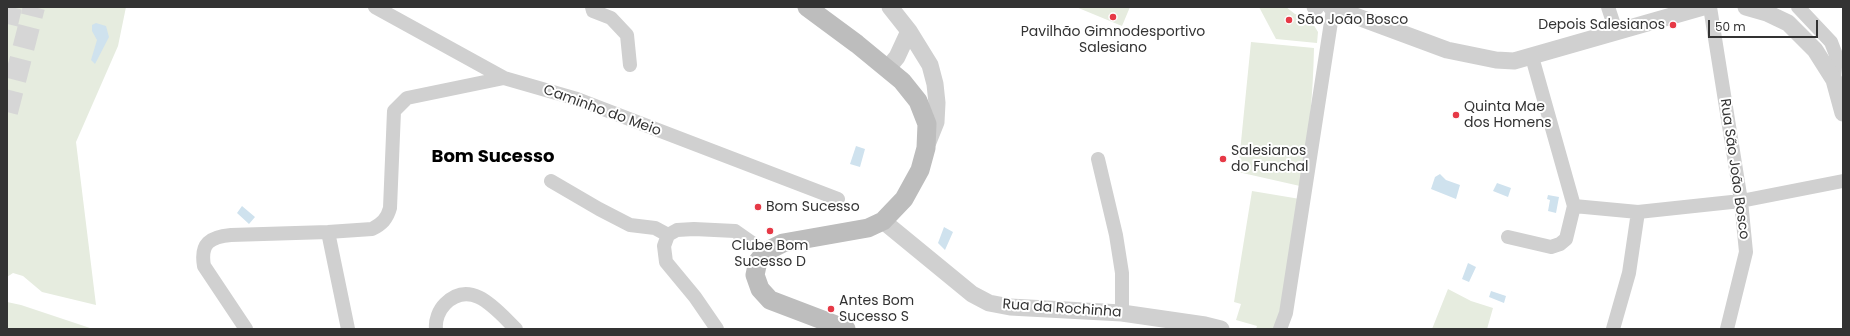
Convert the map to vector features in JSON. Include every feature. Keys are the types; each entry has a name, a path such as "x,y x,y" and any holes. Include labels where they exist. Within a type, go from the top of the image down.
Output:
{"main road":[{"path":"807,7 857,44 902,81 918,101 926,124 926,148 920,170 904,199 883,221 868,228 783,243 765,252 758,261 756,275 760,289 770,300 846,329"}],"street":[{"name":"Caminho do Meio","path":"375,7 504,78 577,99 838,199"},
{"path":"592,7 593,11 611,18 626,35 630,66"},
{"path":"890,7 909,31 930,65 935,84 937,103 936,122 926,148"},
{"path":"1608,7 1616,31"},
{"path":"1280,329 1286,313 1332,8 1447,50 1496,60 1514,61 1704,7"},
{"name":"Rua São João Bosco","path":"1710,7 1741,201 1746,252 1727,329"},
{"path":"1746,7 1767,13 1788,23 1816,50 1834,80 1843,113"},
{"path":"1798,7 1830,42 1836,56 1834,80"},
{"path":"887,69 897,57 909,31"},
{"path":"1508,237 1551,247 1560,244 1566,239 1574,206 1532,57"},
{"path":"246,329 204,266 202,256 204,248 210,240 219,236 231,235 328,232 372,228 383,222 387,217 390,208 394,111 407,98 504,78"},
{"path":"1098,159 1120,258 1122,273 1122,313"},
{"path":"551,181 599,209 630,224 655,228 668,235"},
{"path":"1574,206 1638,212 1741,201 1843,181"},
{"path":"1613,329 1629,273 1638,212"},
{"name":"Rua da Rochinha","path":"883,221 972,294 989,303 1010,307 1122,313 1205,325 1221,329"},
{"path":"717,329 695,297 666,262 664,246 668,235 677,230 694,229 735,231 765,252"},
{"path":"328,232 348,329"},
{"path":"436,329 437,318 445,304 451,299 466,294 473,294 486,300 516,329"}],"shaded area":[{"path":"7,7 126,7 118,46 76,142 96,305 42,292 23,276 13,273 7,277"},
{"name":"Pavilhão Gimnodesportivo Salesiano","path":"1076,7 1130,7 1122,26"},
{"path":"1259,7 1286,7 1295,14 1310,19 1318,32 1317,43 1276,39"},
{"path":"1251,42 1314,48 1310,117 1300,186 1238,172"},
{"path":"1252,191 1300,199 1278,329 1256,329 1257,326 1236,320 1241,304 1234,302"},
{"path":"1448,289 1471,301 1493,308 1487,329 1432,329"},
{"path":"7,302 21,305 93,329 7,329"}],"water":[{"path":"96,23 106,26 109,37 95,64 91,60 97,40 92,31 92,25"},
{"path":"856,146 865,149 860,167 850,164"},
{"path":"1440,174 1446,180 1460,185 1456,199 1431,189 1435,177"},
{"path":"1497,183 1511,188 1508,197 1493,191"},
{"path":"1548,195 1559,197 1556,213 1548,211 1550,200 1547,199"},
{"path":"242,206 255,217 249,224 237,213"},
{"path":"944,227 953,232 945,250 938,243"},
{"path":"1468,263 1476,267 1469,282 1462,279"},
{"path":"1491,291 1506,296 1504,303 1489,297"}],"tunnel":[{"path":"7,24 11,7"},
{"path":"7,112 34,7"}],"place":[{"name":"Pavilhão Gimnodesportivo Salesiano","path":"1113,17"},
{"name":"São João Bosco","path":"1289,20"},
{"name":"Depois Salesianos","path":"1673,25"},
{"name":"Quinta Mae dos Homens","path":"1456,115"},
{"name":"Salesianos do Funchal","path":"1223,159"},
{"name":"Bom Sucesso","path":"758,207"},
{"name":"Clube Bom Sucesso D","path":"770,231"},
{"name":"Antes Bom Sucesso S","path":"831,309"}],"district":[{"name":"Bom Sucesso","path":"493,157"}]}
